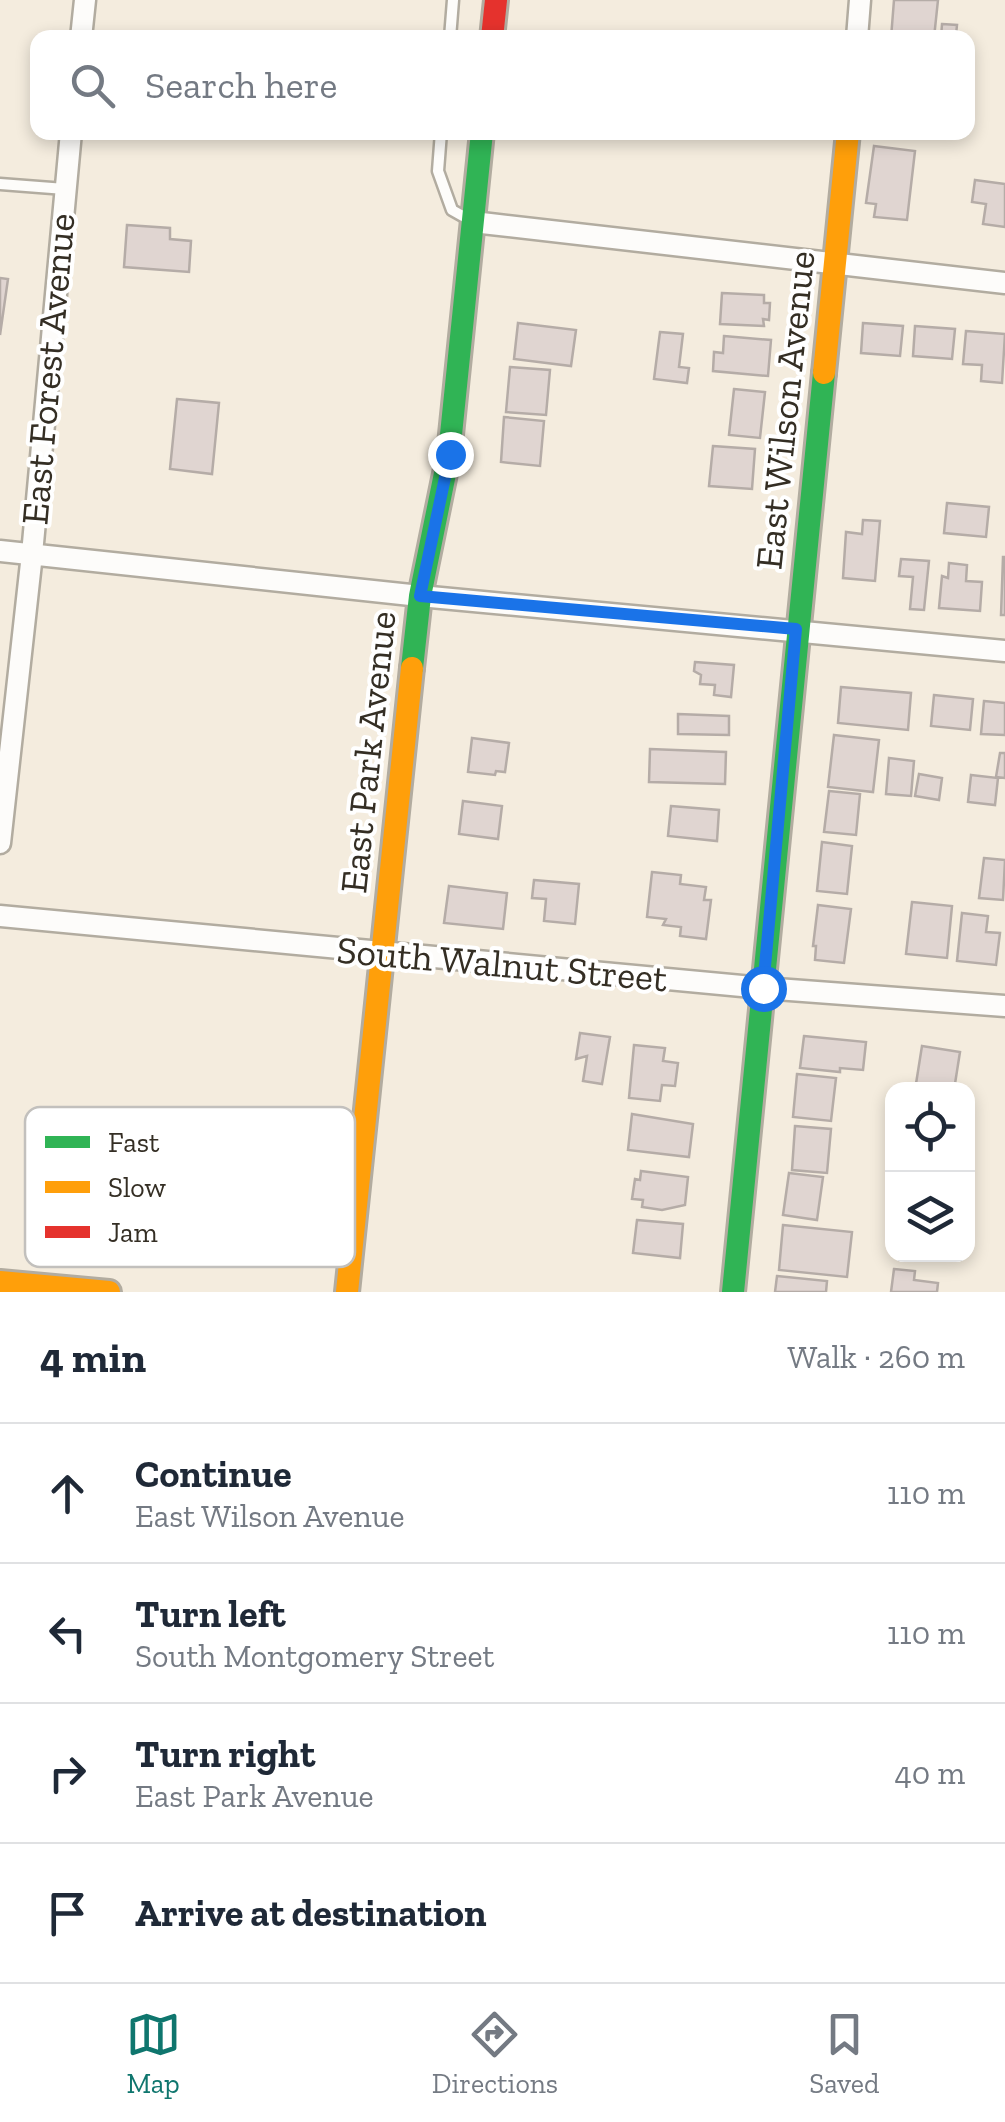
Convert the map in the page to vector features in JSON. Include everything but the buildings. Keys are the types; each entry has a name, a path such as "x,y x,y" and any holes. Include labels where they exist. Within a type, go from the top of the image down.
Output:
{"street":[{"path":"82,30 85,0"},
{"path":"493,30 496,0"},
{"path":"858,30 860,0"},
{"name":"East Forest Avenue","path":"0,843 32,554 70,140"},
{"name":"East Park Avenue","path":"355,1212 420,596 450,454 481,140"},
{"name":"East Wilson Avenue","path":"734,1292 796,629 847,140"},
{"path":"473,222 1005,283"},
{"path":"0,551 420,596 1005,651"},
{"name":"South Walnut Street","path":"0,916 763,988 1005,1006"},
{"name":"East Park Avenue","path":"347,1292 350,1267"},
{"path":"0,1282 108,1292"}],"lane":[{"path":"451,30 454,0"},
{"path":"441,140 438,172 452,210 473,222"},
{"path":"0,184 65,189"}],"traffic: fast":[{"path":"412,668 420,596 449,454 481,140"},
{"path":"733,1292 824,373"}],"traffic: slow":[{"path":"824,373 847,140"},
{"path":"355,1215 412,668"},
{"path":"347,1292 350,1267"},
{"path":"0,1282 109,1292"}],"traffic: jam":[{"path":"493,30 496,0"}],"route":[{"path":"450,454 420,596 796,629 763,988"}]}
